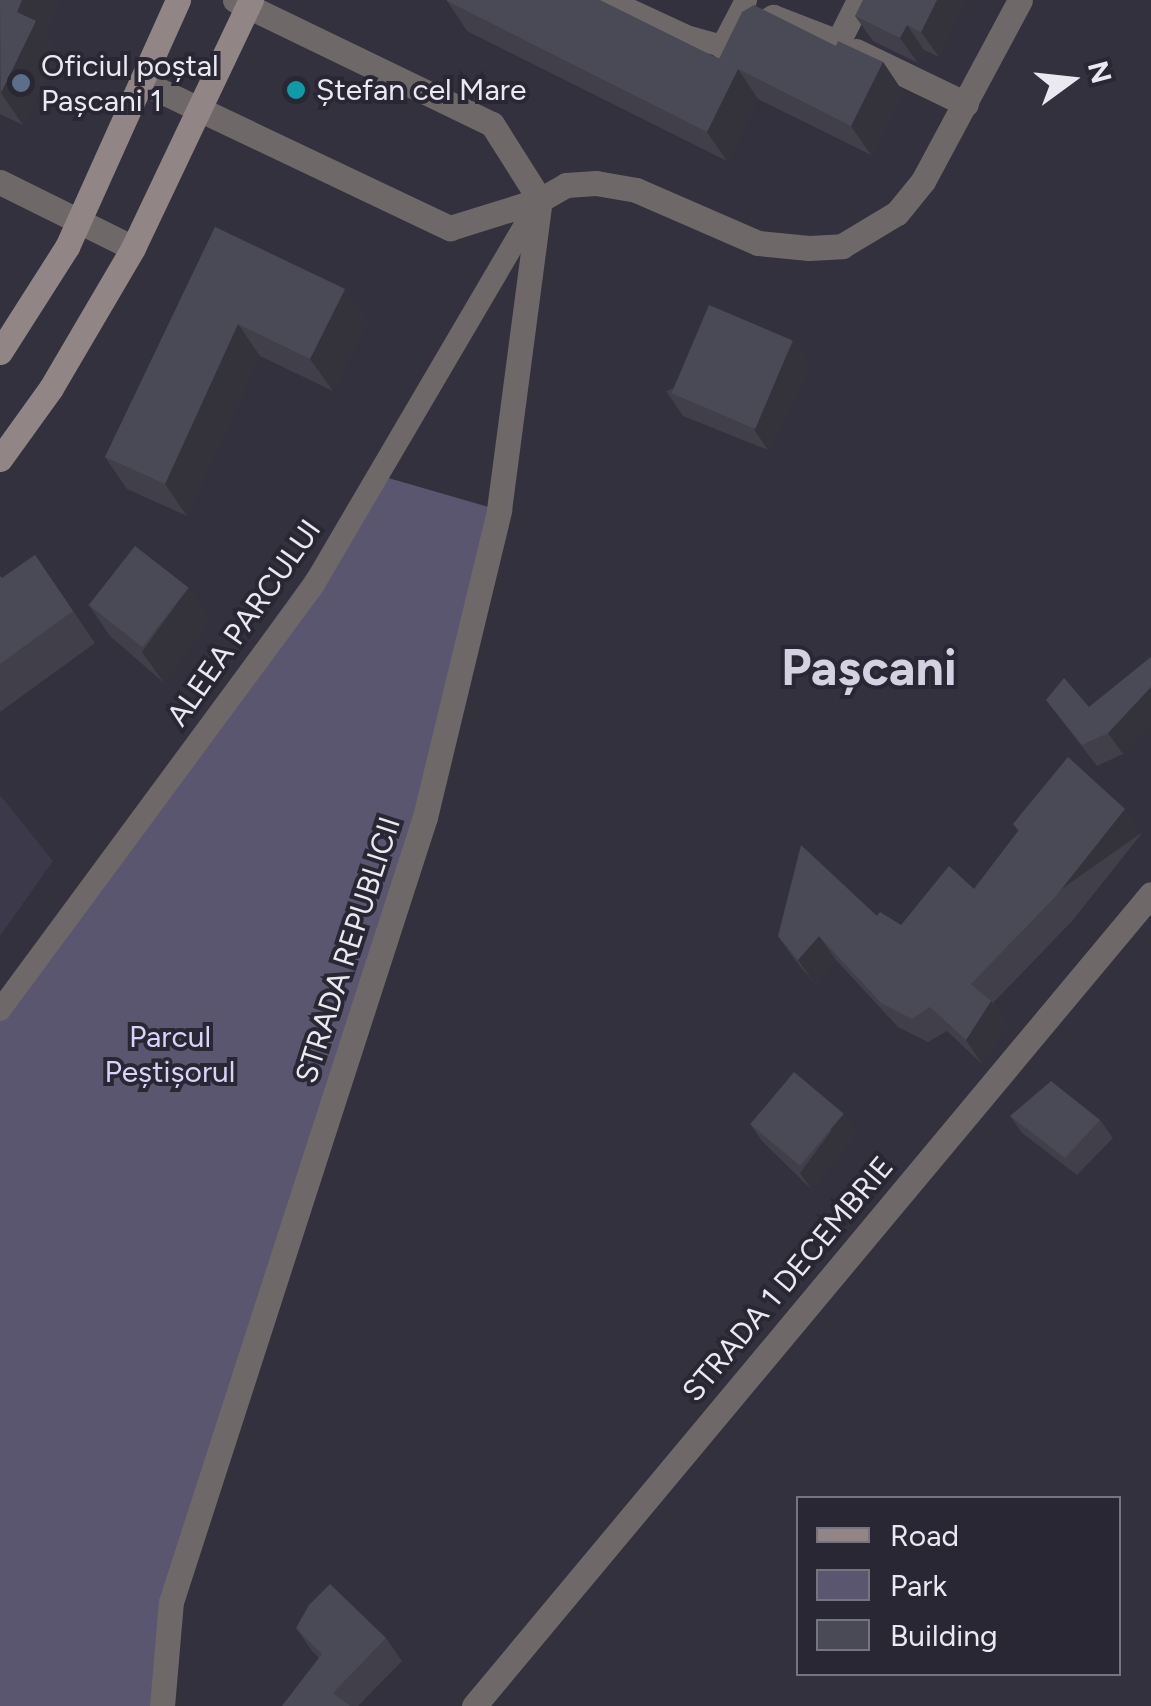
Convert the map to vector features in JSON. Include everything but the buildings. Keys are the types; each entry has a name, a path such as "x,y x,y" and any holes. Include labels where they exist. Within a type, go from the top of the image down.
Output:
{"main road":[{"path":"0,352 68,247 178,0"},
{"path":"0,459 51,388 134,248 245,2"}],"street":[{"path":"838,42 860,0"},
{"path":"144,83 450,228 540,200 566,185 596,183 636,190 758,242 809,248 842,246 897,214 923,181 1020,0"},
{"path":"245,2 492,124 540,200"},
{"path":"722,46 773,17 838,42 966,104"},
{"path":"0,182 134,248"},
{"name":"STRADA REPUBLICII","path":"162,1706 172,1602 425,816 500,510 540,200"},
{"name":"STRADA 1 DECEMBRIE","path":"474,1706 1151,894"}],"lane":[{"path":"609,0 689,36 722,46 746,0"},
{"name":"ALEEA PARCULUI","path":"0,1010 313,586 540,200"}],"shaded area":[{"path":"0,795 53,861 0,936"}],"green space":[{"name":"Parcul Peștișorul","path":"378,475 499,510 425,817 171,1602 162,1706 0,1706 0,1002"}],"place":[{"name":"Oficiul poștal Pașcani 1","path":"21,83"},
{"name":"Ștefan cel Mare","path":"296,90"}],"district":[{"name":"Pașcani","path":"869,668"}]}
